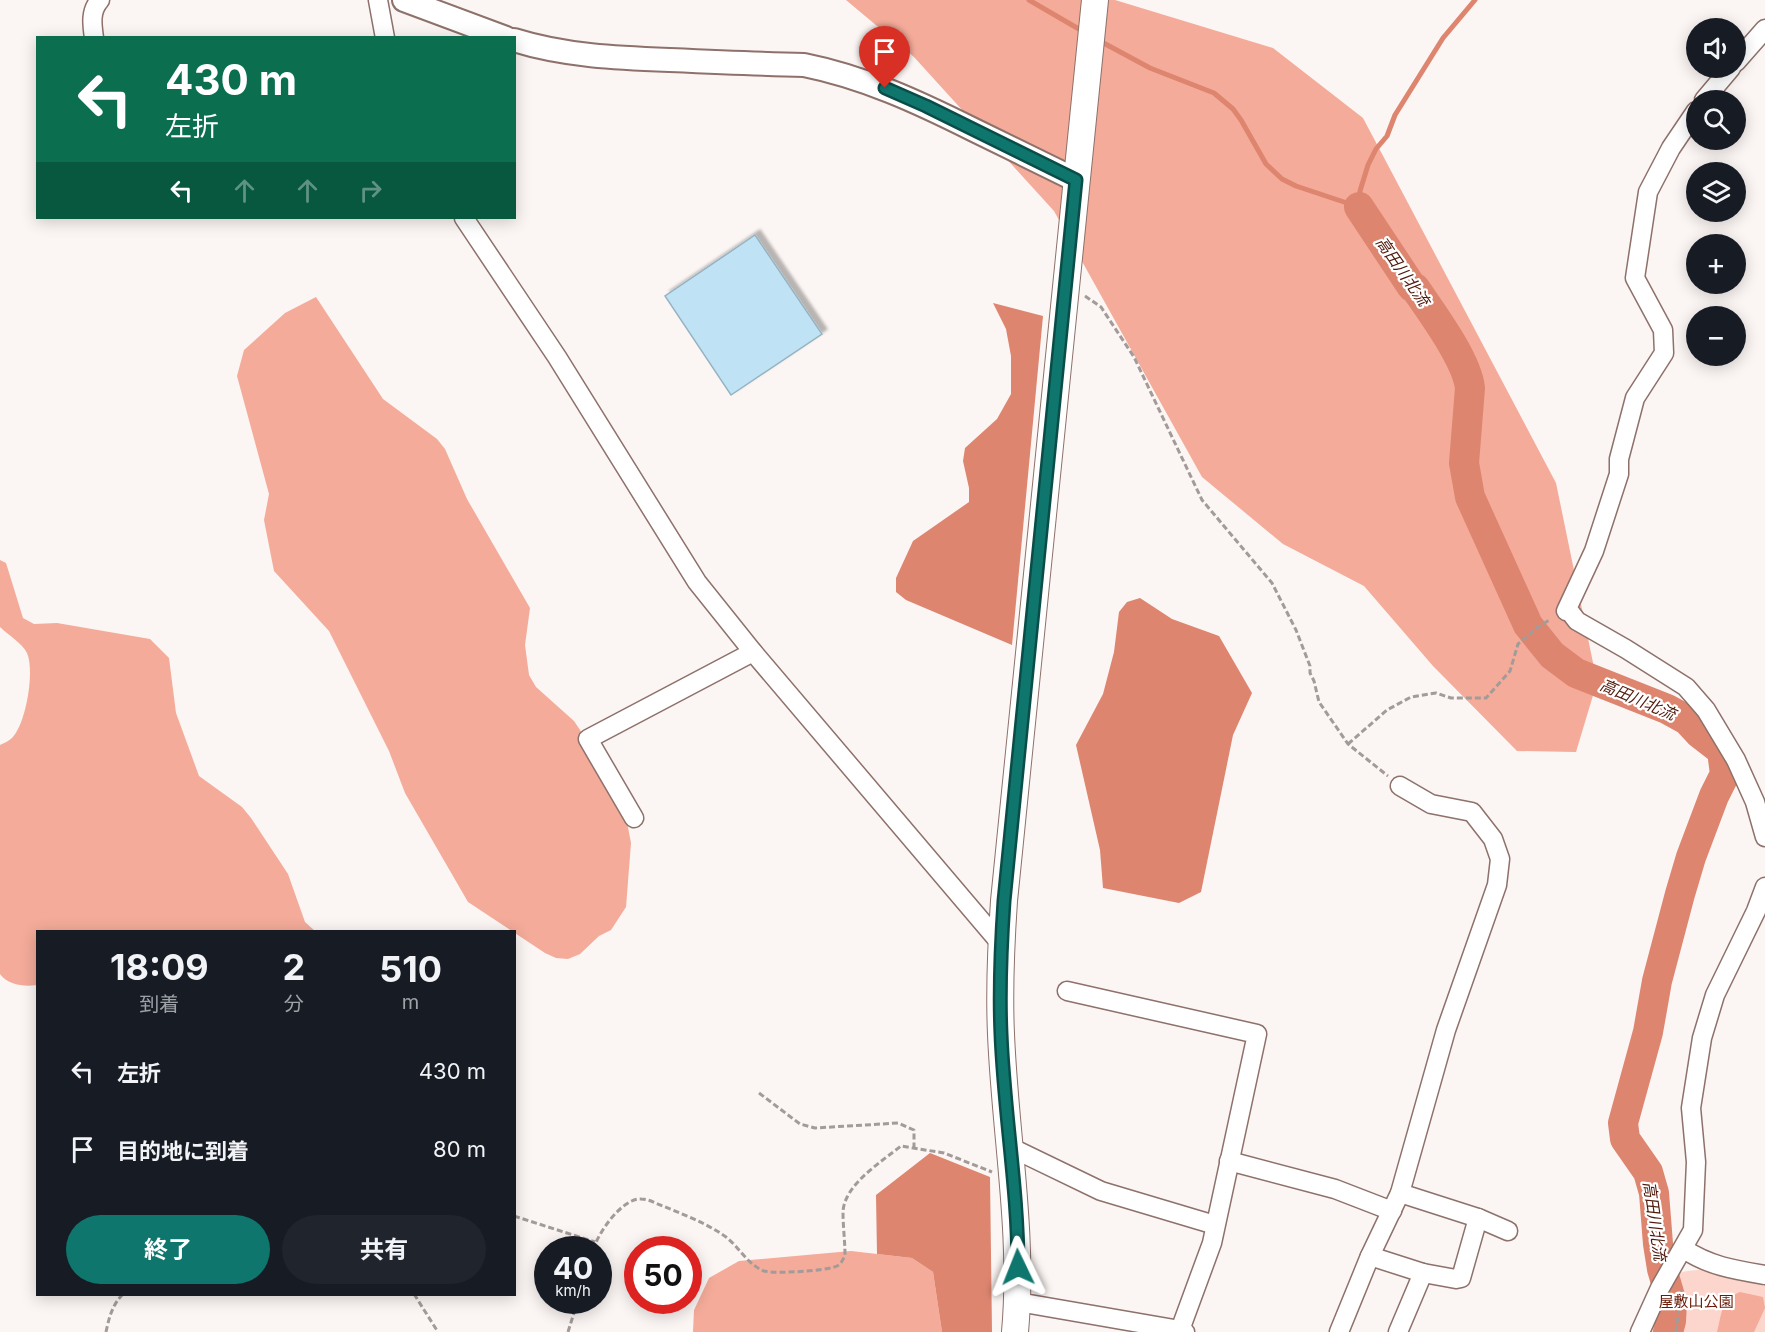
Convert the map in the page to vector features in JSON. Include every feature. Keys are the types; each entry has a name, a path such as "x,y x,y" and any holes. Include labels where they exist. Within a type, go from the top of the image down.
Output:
{"main road":[{"path":"1015,1332 1018,1302 1018,1250 1001,1035 1001,944 1008,852 1094,4"}],"street":[{"path":"94,36 93,10 100,0"},
{"path":"378,0 385,36"},
{"path":"404,0 501,36"},
{"path":"1746,51 1765,29"},
{"path":"516,41 601,57 804,65 828,70 861,79 906,97 1076,180"},
{"path":"1712,90 1723,78"},
{"path":"1686,126 1671,148 1648,192 1635,278 1663,330 1664,353 1635,398 1619,459 1619,474 1594,551 1566,611 1578,621 1686,687 1706,710 1736,760 1755,802 1765,837"},
{"path":"465,219 557,357 697,582 753,652 1001,944"},
{"path":"634,818 588,739 753,652"},
{"path":"1339,1332 1370,1256 1400,1193 1446,1030 1497,885 1500,859 1493,839 1473,812 1431,804 1400,786"},
{"path":"1640,1332 1659,1288 1684,1249 1693,1230 1696,1162 1691,1108 1702,1038 1715,995 1756,911 1765,887"},
{"path":"1018,1302 1183,1331 1212,1243 1257,1034 1067,991"},
{"path":"1010,1148 1101,1191 1215,1225"},
{"path":"1229,1161 1335,1189 1392,1210"},
{"path":"1400,1193 1478,1218 1508,1231"},
{"path":"1370,1256 1423,1273 1456,1280 1461,1278 1478,1218"},
{"path":"1684,1249 1706,1262 1765,1275"},
{"path":"1398,1332 1423,1273"}],"path":[{"path":"1066,282 1101,307 1134,357 1202,500 1272,583 1296,630 1310,666 1319,702 1348,744 1400,786"},
{"path":"1348,744 1387,710 1411,697 1436,693 1451,698 1486,698 1510,671 1518,644 1538,627 1566,611"},
{"path":"759,1094 800,1124 815,1128 898,1123 914,1130 914,1148"},
{"path":"599,1236 615,1213 629,1202 640,1199 651,1201 714,1229 761,1270 783,1274 835,1267 843,1261 845,1256 843,1211 845,1200 851,1189 901,1146 944,1153 1013,1181"},
{"path":"516,1217 576,1236"},
{"path":"1672,1268 1681,1292 1676,1332"},
{"path":"105,1332 110,1315 121,1296"},
{"path":"415,1296 438,1332"},
{"path":"568,1332 574,1314"}],"green space":[{"name":"屋敷山公園","path":"1672,1268 1679,1273 1711,1270 1765,1280 1765,1332 1646,1332"}],"shaded area":[{"path":"846,0 1115,0 1273,48 1363,118 1556,483 1597,682 1576,752 1517,751 1433,666 1364,586 1283,544 1202,477 1054,211 914,57"},
{"path":"316,297 383,399 437,439 445,449 467,499 530,608 525,645 529,675 536,687 574,721 621,791 631,843 626,907 611,930 599,936 580,954 568,959 556,958 545,953 516,934 516,930 510,930 468,902 405,793 389,751 329,631 274,571 264,520 269,494 237,376 244,350 285,313"},
{"path":"993,303 1043,316 1012,645 906,600 896,592 896,578 913,541 969,502 969,488 963,461 965,448 997,419 1011,394 1011,356 1006,329"},
{"path":"0,560 6,563 23,618 34,624 57,623 150,639 169,658 176,713 199,776 242,807 251,818 288,874 305,922 314,930 36,930 36,985 17,984 3,978 0,974 0,745 12,738 17,731 28,697 30,672 25,649 0,627"},
{"path":"1140,598 1172,619 1219,636 1252,693 1233,735 1201,892 1179,903 1103,888 1100,850 1076,745 1103,694 1114,652 1119,612 1127,602"},
{"path":"930,1153 990,1177 992,1332 942,1332 933,1272 912,1258 877,1254 876,1195"},
{"path":"851,1251 912,1258 933,1272 942,1332 693,1332 694,1314 702,1314 702,1293 709,1278 739,1261"},
{"path":"1740,1292 1763,1297 1765,1308 1754,1332 1717,1332 1721,1313 1726,1303"}],"building":[{"path":"755,235 822,334 731,395 665,296"}],"waterway":[{"path":"1029,0 1084,32"},
{"path":"1098,40 1150,68 1214,93 1233,109 1266,164 1282,179 1359,207 1360,191 1368,165 1376,149 1387,136 1395,115 1443,38 1475,0"},
{"name":"高田川北流","path":"1359,207 1439,323 1463,364 1470,388 1464,463 1470,497 1528,625 1552,655 1576,673 1667,709 1687,720 1700,734 1722,751 1725,774 1714,796 1691,857 1680,894 1657,981 1648,1032 1623,1123 1625,1139 1648,1172 1654,1193 1662,1269 1672,1303 1668,1332"}],"route":[{"path":"885,88 1076,180 1010,829 1001,944 1001,1035 1018,1267"}]}
